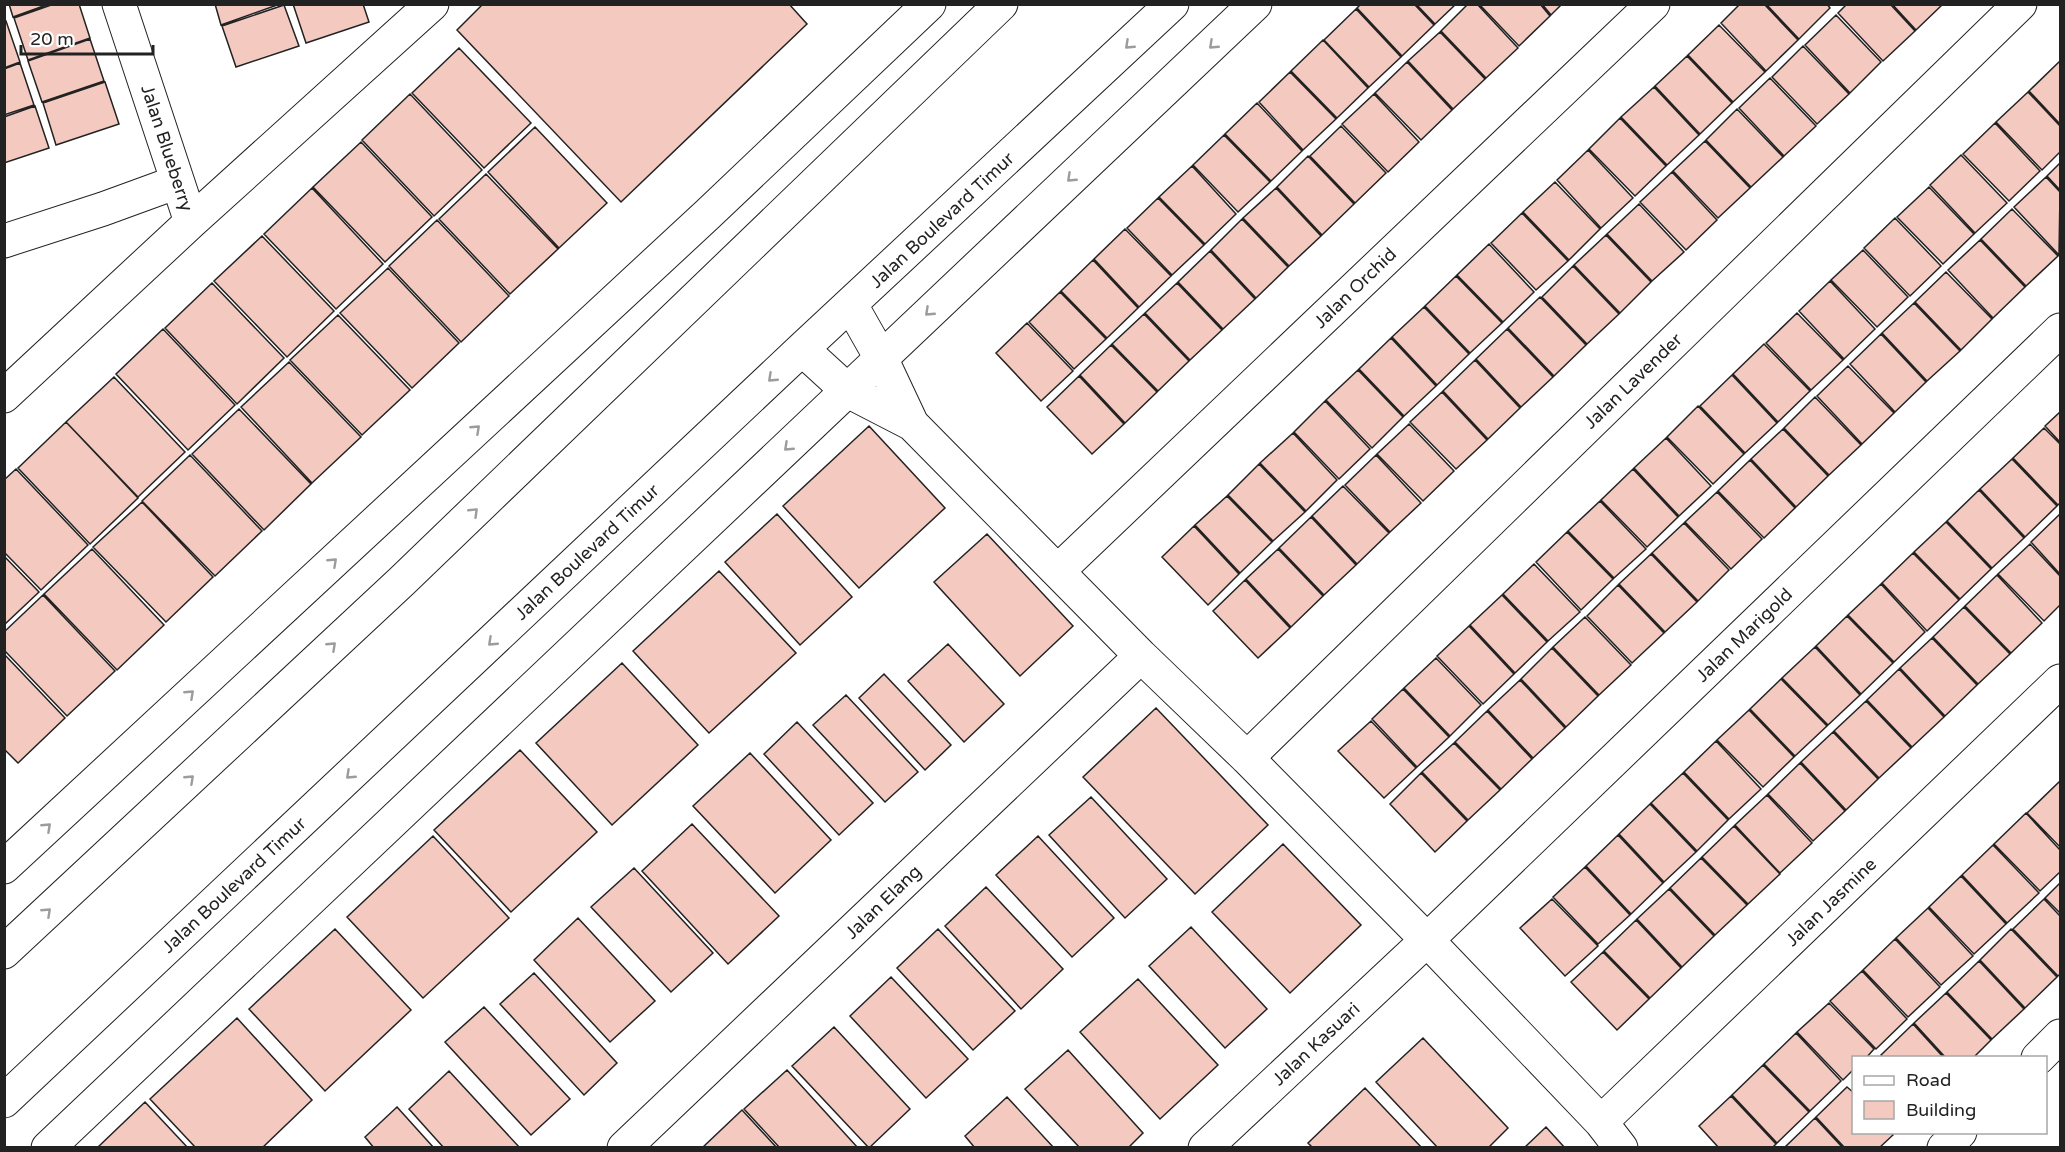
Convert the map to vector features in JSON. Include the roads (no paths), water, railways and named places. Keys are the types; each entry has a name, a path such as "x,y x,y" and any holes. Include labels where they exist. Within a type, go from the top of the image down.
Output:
{"street":[{"name":"Jalan Blueberry","path":"118,4 191,222"},
{"path":"4,867 708,214 929,4"},
{"path":"4,952 410,573 1001,4"},
{"name":"Jalan Boulevard Timur","path":"4,1101 802,349 1172,4"},
{"path":"48,1148 1256,4"},
{"name":"Jalan Orchid","path":"1058,571 1653,4"},
{"name":"Jalan Lavender","path":"1247,758 2020,4"},
{"path":"4,396 423,8"},
{"path":"4,241 177,182"},
{"path":"851,305 881,358 912,424"},
{"name":"Jalan Marigold","path":"1427,940 2061,330"},
{"path":"802,349 848,391 912,424 1427,940 1601,1122 1621,1148"},
{"name":"Jalan Elang","path":"624,1148 1142,656"},
{"name":"Jalan Jasmine","path":"1601,1122 2061,681"},
{"name":"Jalan Kasuari","path":"1205,1148 1427,940"},
{"path":"2040,1056 2061,1036"},
{"path":"1944,1148 1958,1134"}]}
